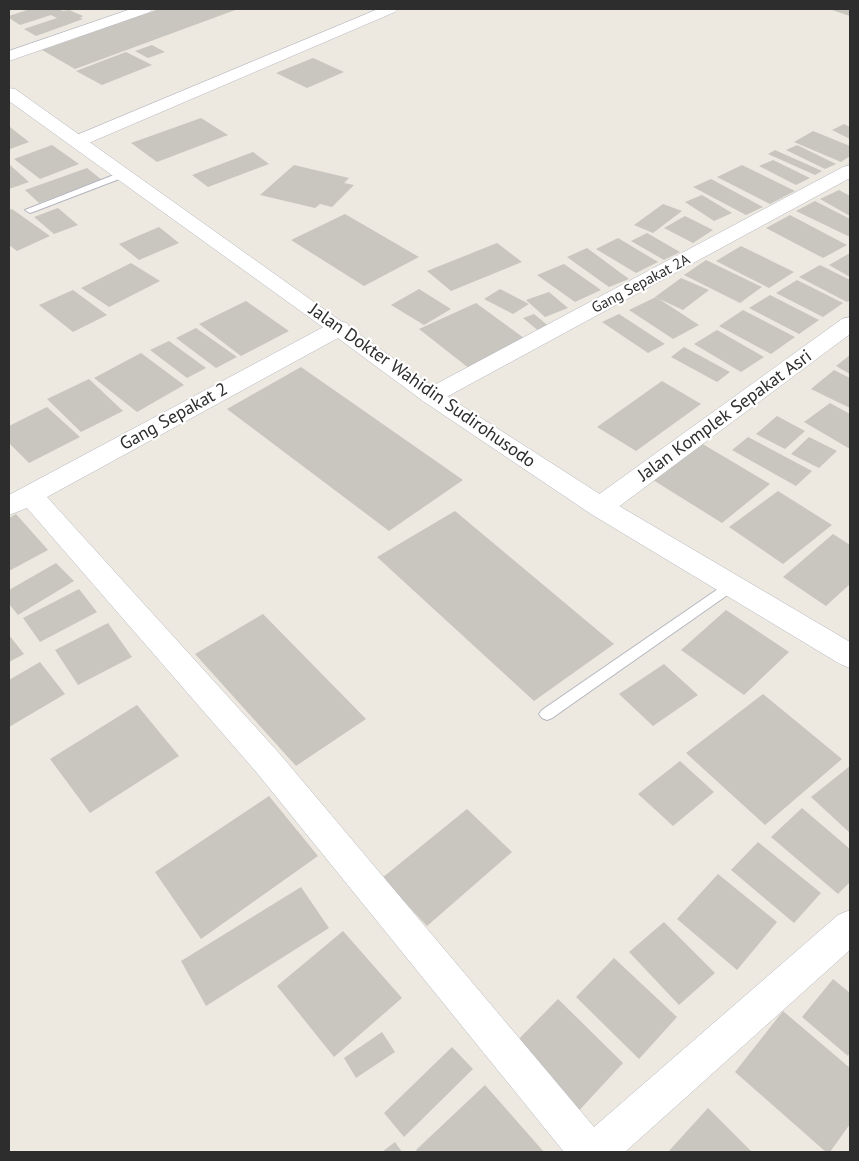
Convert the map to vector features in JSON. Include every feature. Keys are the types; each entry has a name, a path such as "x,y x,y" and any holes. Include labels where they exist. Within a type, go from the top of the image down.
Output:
{"street":[{"path":"9,56 145,9"},
{"path":"78,141 390,9"},
{"name":"Jalan Dokter Wahidin Sudirohusodo","path":"12,99 78,141 431,396 600,507 850,656"},
{"name":"Gang Sepakat 2A","path":"431,396 850,171"},
{"name":"Jalan Komplek Sepakat Asri","path":"600,507 850,324"},
{"name":"Gang Sepakat 2","path":"20,501 339,328"},
{"path":"20,501 268,764 589,1152"},
{"path":"595,1152 850,927"}],"lane":[{"path":"30,210 124,174"},
{"path":"547,714 731,585"}],"building":[{"path":"30,9 69,10 83,16 80,18 83,19 36,36 24,29 57,18 51,15 20,25 9,18 9,16"},
{"path":"159,9 238,9 75,69 42,50"},
{"path":"829,9 850,9 850,16"},
{"path":"152,45 165,52 148,58 135,51"},
{"path":"126,52 152,65 102,85 76,71"},
{"path":"313,58 344,72 307,88 276,73"},
{"path":"201,118 228,135 157,162 131,143"},
{"path":"844,124 850,127 850,139 832,130"},
{"path":"10,127 29,142 10,149"},
{"path":"813,131 850,146 850,156 841,162 794,142"},
{"path":"52,145 79,164 40,179 14,159"},
{"path":"797,145 836,164 825,169 786,150"},
{"path":"775,150 822,171 815,175 768,154"},
{"path":"253,152 269,164 208,187 192,175"},
{"path":"773,160 810,178 796,185 759,166"},
{"path":"10,165 29,182 9,189"},
{"path":"294,165 349,178 344,183 354,185 332,207 320,204 315,208 260,195"},
{"path":"742,165 795,191 770,204 717,177"},
{"path":"87,168 102,180 39,203 25,190"},
{"path":"711,179 763,207 746,215 693,187"},
{"path":"839,190 850,196 850,216 820,199"},
{"path":"702,195 732,213 714,221 685,202"},
{"path":"815,201 850,219 850,237 796,211"},
{"path":"663,204 682,211 653,233 634,225"},
{"path":"58,208 78,225 54,234 34,217"},
{"path":"12,209 50,236 17,251 9,245 9,210"},
{"path":"345,214 419,257 364,286 291,240"},
{"path":"790,215 847,245 823,258 766,228"},
{"path":"685,216 713,230 693,243 664,228"},
{"path":"159,227 179,243 139,260 119,244"},
{"path":"647,233 680,252 664,260 631,241"},
{"path":"618,238 658,262 636,273 596,249"},
{"path":"497,243 522,262 451,291 427,271"},
{"path":"741,246 794,272 769,288 716,261"},
{"path":"587,248 629,279 609,287 567,257"},
{"path":"850,253 850,277 829,265"},
{"path":"706,260 762,287 740,303 684,275"},
{"path":"131,263 160,281 109,307 81,288"},
{"path":"564,264 601,290 575,302 537,275"},
{"path":"820,265 850,280 850,300 847,302 799,277"},
{"path":"681,278 709,290 683,310 655,297"},
{"path":"797,280 843,303 823,317 776,293"},
{"path":"419,289 451,309 424,325 391,305"},
{"path":"500,289 529,304 513,314 484,299"},
{"path":"73,290 107,315 73,332 39,305"},
{"path":"549,292 568,308 545,317 526,300"},
{"path":"770,295 819,320 799,334 749,308"},
{"path":"656,297 699,325 673,339 629,310"},
{"path":"246,301 289,331 241,356 199,324"},
{"path":"476,303 528,341 470,369 419,329"},
{"path":"743,310 795,337 771,354 719,326"},
{"path":"534,314 551,328 540,332 523,318"},
{"path":"619,314 665,344 648,353 602,322"},
{"path":"196,328 237,357 216,368 176,338"},
{"path":"717,330 764,357 741,372 694,344"},
{"path":"169,341 206,368 187,378 150,350"},
{"path":"684,347 730,372 717,382 671,357"},
{"path":"141,353 184,385 137,412 94,378"},
{"path":"850,355 850,374 836,366"},
{"path":"301,367 463,480 389,531 227,409"},
{"path":"834,370 850,378 850,408 811,389"},
{"path":"89,379 123,411 81,432 47,399"},
{"path":"662,381 701,404 636,451 597,427"},
{"path":"830,403 850,414 850,449 804,422"},
{"path":"47,407 80,437 29,463 9,443 9,426"},
{"path":"777,416 805,431 785,449 756,434"},
{"path":"748,437 812,471 796,486 732,450"},
{"path":"809,437 837,451 819,468 791,454"},
{"path":"701,443 770,484 722,523 653,480"},
{"path":"778,491 832,525 783,564 729,527"},
{"path":"455,511 614,644 534,701 377,557"},
{"path":"16,514 48,550 9,571 9,518"},
{"path":"833,534 850,545 850,584 826,606 783,577"},
{"path":"56,563 74,581 18,615 9,604 9,590"},
{"path":"79,589 97,612 40,642 23,618"},
{"path":"726,610 789,652 744,695 681,650"},
{"path":"263,614 366,719 296,766 195,654"},
{"path":"108,623 132,657 78,685 55,650"},
{"path":"9,635 24,654 9,662"},
{"path":"40,662 65,694 9,727 9,680"},
{"path":"664,664 698,695 653,726 619,694"},
{"path":"763,694 842,759 765,825 686,753"},
{"path":"137,705 179,756 90,813 50,759"},
{"path":"680,761 714,792 673,826 638,794"},
{"path":"850,766 850,833 811,797"},
{"path":"269,796 318,856 201,939 155,872"},
{"path":"802,808 850,849 850,882 838,894 771,837"},
{"path":"467,809 512,852 427,926 382,878"},
{"path":"758,842 821,893 794,923 731,870"},
{"path":"718,874 777,922 737,970 677,919"},
{"path":"301,887 329,928 206,1006 181,961"},
{"path":"664,922 715,973 679,1005 629,952"},
{"path":"343,931 402,998 334,1057 277,986"},
{"path":"614,958 677,1017 639,1059 576,997"},
{"path":"833,979 850,993 850,1052 848,1056 802,1017"},
{"path":"558,999 623,1063 574,1116 509,1049"},
{"path":"783,1011 850,1068 850,1124 830,1152 826,1152 735,1072"},
{"path":"382,1032 395,1052 356,1078 344,1058"},
{"path":"452,1047 473,1069 404,1137 384,1113"},
{"path":"485,1085 544,1152 418,1152 416,1150"},
{"path":"708,1108 752,1152 668,1152"},
{"path":"395,1142 402,1152 382,1152"}]}
